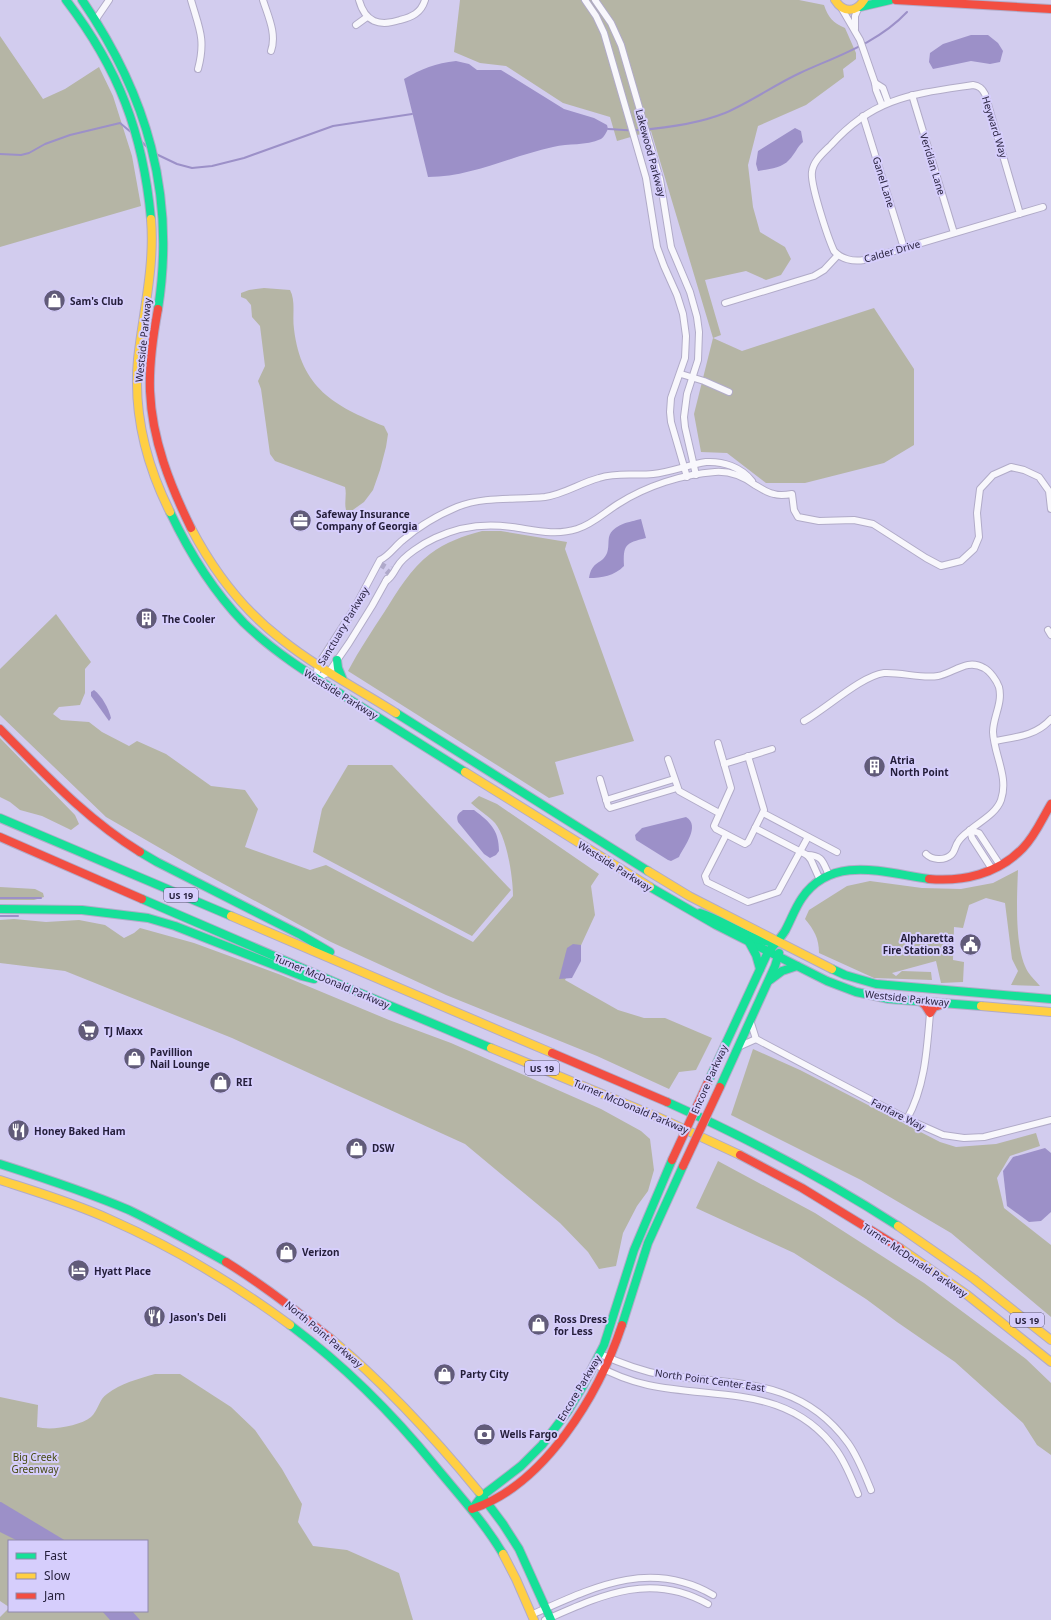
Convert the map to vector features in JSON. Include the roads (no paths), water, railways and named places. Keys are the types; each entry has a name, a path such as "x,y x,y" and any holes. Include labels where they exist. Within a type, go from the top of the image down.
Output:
{"main road":[{"name":"Westside Parkway","path":"66,0 84,23 101,50 113,74 129,112 143,160 150,209 152,251 139,360 137,394 143,441 151,469 162,496 194,560 216,591 245,624 267,644 316,679 690,911 826,982 856,992 889,999 1051,1012"},
{"name":"Westside Parkway","path":"82,0 96,19 120,59 138,101 150,139 161,194 163,230 162,270 151,356 150,394 154,430 163,466 196,538 226,586 245,608 274,635 328,672 672,886 835,971 855,979 876,984 1051,998"},
{"path":"835,1 842,9 850,11 861,5 890,0"},
{"path":"896,0 1051,9"},
{"path":"337,660 338,668 344,681"},
{"path":"0,729 81,809 119,839 157,862 301,935 363,972"},
{"name":"Encore Parkway","path":"472,1509 497,1500 527,1475 554,1449 583,1407 605,1370 649,1242 768,982 778,957 779,943 802,896 811,886 836,872 862,870 943,880 980,875 1000,865 1023,847 1035,831 1051,804"},
{"name":"Turner McDonald Parkway","path":"0,818 700,1116 782,1158 859,1202 922,1242 981,1284 1051,1340"},
{"name":"Turner McDonald Parkway","path":"0,837 353,990 658,1116 774,1172 852,1217 911,1255 992,1314 1051,1362"},
{"path":"0,909 82,910 148,918 175,926 302,976 353,990"},
{"path":"690,911 716,918 763,942 779,943"},
{"path":"748,942 756,955 760,969"},
{"name":"Encore Parkway","path":"472,1509 482,1496 521,1466 542,1445 572,1404 600,1354 634,1250 672,1160 768,952 779,943"},
{"path":"768,982 782,971 797,966"},
{"path":"920,1001 925,1005 930,1013 934,1007 951,1003"},
{"name":"North Point Parkway","path":"0,1164 86,1191 146,1217 208,1250 269,1289 332,1337 386,1387 420,1423 482,1496 518,1549 546,1608 549,1619"},
{"name":"North Point Parkway","path":"0,1180 73,1204 139,1232 200,1264 265,1306 322,1350 374,1398 408,1434 472,1509 505,1557 533,1617"}],"street":[{"path":"96,19 109,0"},
{"path":"191,0 202,38 202,54 198,69"},
{"path":"263,0 273,34 274,43 271,51"},
{"path":"359,0 361,9 367,17 378,23 390,24 412,16 418,12 425,0"},
{"name":"Lakewood Parkway","path":"585,0 596,16 604,33 646,178 657,247 677,295 683,314 686,330 686,347 680,374 672,398 670,412 683,467 687,477"},
{"name":"Lakewood Parkway","path":"595,0 611,23 624,56 660,179 671,247 696,309 699,325 699,348 693,377 687,394 684,417 696,475"},
{"path":"855,30 855,16 861,5"},
{"path":"842,9 855,30 875,83 883,88 885,104"},
{"path":"356,26 367,17"},
{"name":"Heyward Way","path":"838,255 832,246 812,183 812,168 826,149 846,128 863,116 885,104 912,95 973,85 981,87 985,94 1020,214"},
{"name":"Veridian Lane","path":"912,95 954,233"},
{"name":"Ganel Lane","path":"863,116 904,248"},
{"name":"Calder Drive","path":"838,255 848,259 860,261 1043,207"},
{"path":"725,303 814,276 824,270 838,255"},
{"path":"680,374 693,377 729,392"},
{"name":"Sanctuary Parkway","path":"316,679 318,665 354,609 375,572 402,540 426,523 446,512 463,505 497,500 545,497 559,494 608,475 652,474 693,464 715,462 727,464 744,473 754,484"},
{"path":"754,484 774,494 792,494 794,510 798,517 819,521 854,520 873,524 941,566 961,562 974,549 979,537 978,513 980,489 993,475 1011,467 1024,470 1039,477 1049,491 1051,509"},
{"name":"Sanctuary Parkway","path":"316,679 328,672 337,660 364,619 387,578 391,578 395,567 427,542 455,530 486,525 548,533 567,532 583,527 635,494 656,486 696,475 723,472 738,476 754,484"},
{"name":"Sanctuary Parkway","path":"375,572 376,565 380,560 384,563"},
{"path":"804,721 820,712 863,680 874,675 896,673 930,677 939,676 968,665 976,665 984,668 991,674 999,687 999,703 994,726 995,741 1004,782 1003,795 996,809 958,842 951,855 940,859 929,857 926,854"},
{"path":"995,741 1026,735 1037,731 1051,719"},
{"path":"718,744 731,790 714,826 726,835 745,844 748,842 764,810 748,756"},
{"path":"724,764 772,749"},
{"path":"668,759 677,788 681,792 719,813"},
{"path":"600,779 608,808 677,788"},
{"path":"606,800 674,779"},
{"path":"763,813 837,852"},
{"path":"755,828 807,855 811,860 820,880"},
{"path":"970,830 979,833 1000,865"},
{"path":"970,830 972,838 992,869"},
{"path":"726,835 705,876 705,879 707,882 746,902 778,892 808,837"},
{"path":"982,854 989,848"},
{"path":"807,855 816,855 821,859 829,875"},
{"path":"907,1119 915,1105 919,1091 927,1053 930,1013"},
{"path":"738,1047 756,1039 750,1020"},
{"name":"Fanfare Way","path":"756,1039 907,1119 943,1135 974,1138 991,1136 1051,1120"},
{"name":"North Point Center East","path":"600,1354 638,1369 651,1372 758,1386 784,1393 796,1399 820,1414 839,1432 855,1455 871,1490"},
{"name":"North Point Center East","path":"594,1364 620,1377 648,1385 756,1399 790,1411 811,1424 829,1441 844,1461 858,1494"},
{"path":"533,1617 546,1608 591,1589 636,1579 658,1578 682,1581 692,1584 713,1595"},
{"path":"549,1619 595,1599 615,1593 637,1589 658,1588 679,1591 708,1604"}],"waterway":[{"path":"608,129 635,130 660,128 715,117 744,104 800,73 856,48 896,23 907,12"},
{"path":"156,154 177,164 192,168 212,166 244,158 333,126 412,114"},
{"path":"0,154 21,155 29,153 45,144 70,135 120,123 132,133"},
{"path":"141,141 149,149"},
{"path":"0,898 41,898"},
{"path":"0,916 18,916"}],"tunnel":[{"path":"381,568 384,563"},
{"path":"387,575 393,568"}],"place":[{"name":"Sam's Club","path":"55,301"},
{"name":"Safeway Insurance Company of Georgia","path":"301,520"},
{"name":"The Cooler","path":"147,619"},
{"name":"Atria North Point","path":"874,766"},
{"name":"Alpharetta Fire Station 83","path":"970,944"},
{"name":"TJ Maxx","path":"88,1031"},
{"name":"Pavillion Nail Lounge","path":"134,1058"},
{"name":"REI","path":"220,1082"},
{"name":"Honey Baked Ham","path":"19,1131"},
{"name":"DSW","path":"357,1148"},
{"name":"Verizon","path":"287,1252"},
{"name":"Hyatt Place","path":"79,1271"},
{"name":"Jason's Deli","path":"155,1317"},
{"name":"Ross Dress for Less","path":"539,1325"},
{"name":"Party City","path":"445,1374"},
{"name":"Wells Fargo","path":"484,1434"}],"park label":[{"name":"Big Creek Greenway","path":"35,1462"}]}
